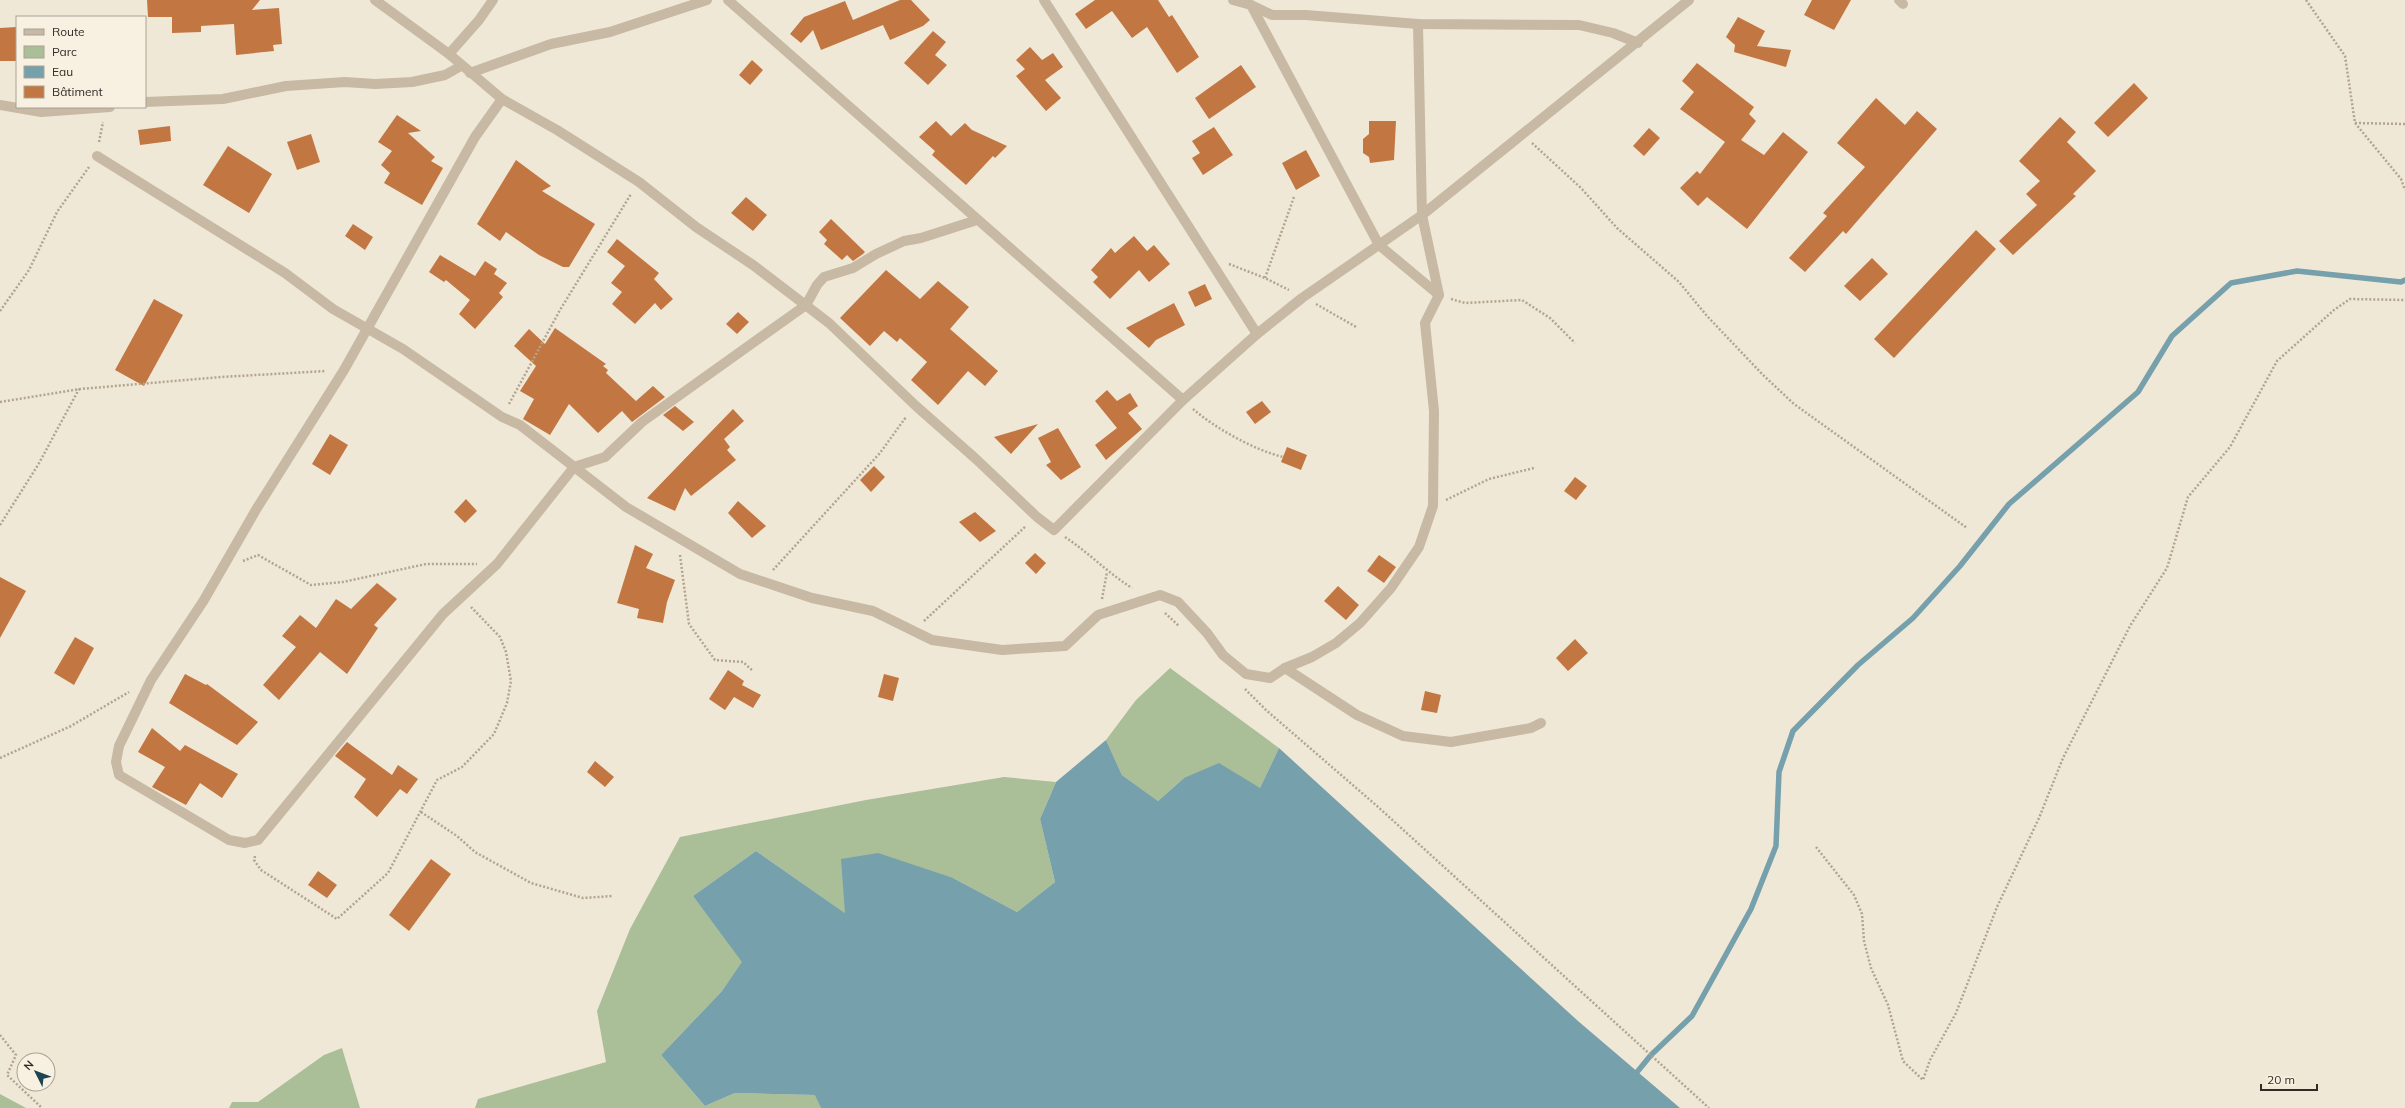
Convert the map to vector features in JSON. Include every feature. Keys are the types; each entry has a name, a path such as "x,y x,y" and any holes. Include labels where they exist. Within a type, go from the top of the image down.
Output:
{"street":[{"path":"375,0 449,54 461,66 502,99 556,130 639,182 696,227 753,264 830,323 915,405 1037,517 1054,530 1183,400 1257,334 1302,298 1422,215 1638,43 1689,0"},
{"path":"449,54 480,20 493,0"},
{"path":"470,73 552,44 610,32 707,0"},
{"path":"728,0 976,220 1183,400"},
{"path":"1044,0 1257,334"},
{"path":"1233,0 1251,5 1272,15 1306,15 1418,24 1579,25 1613,33 1638,43"},
{"path":"1251,5 1379,246 1439,295"},
{"path":"97,156 285,273 333,309 403,349 502,417 520,425 626,507 740,574 812,598 873,611 932,640 1002,650 1065,646 1098,615 1160,595 1178,602 1207,633 1223,655 1246,674 1270,678 1285,668 1312,657 1336,643 1360,623 1391,588 1419,547 1433,506 1434,411 1425,323 1439,295 1422,215 1418,24"},
{"path":"146,102 224,99 286,86 345,82 376,84 412,82 445,75 461,66"},
{"path":"502,99 475,137 369,330 257,508 204,600 150,680 119,746 116,762 119,775 229,840 244,844 258,840 443,614 496,564 574,467 605,457 642,422 806,305 817,285 824,277 853,268 876,254 904,241 921,238 976,220"},
{"path":"0,105 16,108"},
{"path":"18,108 41,112 106,108"},
{"path":"1285,668 1357,715 1403,736 1451,742 1531,728 1541,723"}],"path":[{"path":"2306,0 2345,56 2355,123 2401,179 2405,190"},
{"path":"0,311 28,270 57,212 97,156 106,108"},
{"path":"2355,123 2405,124"},
{"path":"1522,135 1581,188 1617,228 1679,282 1712,321 1763,375 1794,404 1967,528"},
{"path":"502,417 560,310 639,182"},
{"path":"1265,278 1294,197"},
{"path":"1228,263 1265,278 1340,316 1356,327"},
{"path":"1439,295 1465,303 1522,300 1550,318 1575,343"},
{"path":"1816,847 1854,895 1862,914 1864,941 1869,961 1888,1005 1903,1060 1923,1080 1930,1060 1956,1013 1997,907 2039,818 2063,758 2130,626 2167,568 2188,497 2230,447 2278,361 2328,315 2350,299 2405,300"},
{"path":"0,402 80,389 221,377 344,370"},
{"path":"0,525 38,465 80,389"},
{"path":"1183,400 1209,424 1234,437 1283,457"},
{"path":"763,582 801,537 884,448 915,405"},
{"path":"1433,506 1489,479 1534,468"},
{"path":"914,631 1037,517"},
{"path":"1054,530 1093,556 1107,572 1150,599 1182,630"},
{"path":"677,537 689,624 715,660 743,662 753,671"},
{"path":"222,569 258,555 311,585 343,582 426,564 496,564"},
{"path":"1098,615 1107,572"},
{"path":"258,840 254,860 261,870 338,919 388,873 437,780 462,767 494,734 507,703 511,680 506,652 500,637 461,597"},
{"path":"0,758 71,726 150,680"},
{"path":"1243,688 1266,710 1377,806 1709,1108"},
{"path":"421,812 457,836 475,852 531,883 583,898 613,896"},
{"path":"0,1035 16,1055 7,1075 42,1108"}],"green space":[{"path":"1170,668 1279,748 1260,788 1184,778 1158,801 1122,775 1106,740 1136,700"},
{"path":"1004,777 1056,782 1040,819 1055,882 1017,912 953,878 845,913 756,851 693,896 743,962 722,991 661,1055 705,1106 735,1093 816,1095 821,1108 475,1108 478,1099 606,1062 597,1011 630,929 680,837 866,800"},
{"path":"342,1048 360,1108 229,1108 232,1102 258,1102 324,1055"},
{"path":"0,1094 26,1108 0,1108"}],"water":[{"path":"1106,740 1122,775 1158,801 1184,778 1219,763 1260,788 1279,748 1578,1021 1680,1108 821,1108 815,1095 735,1093 705,1106 661,1055 722,991 742,962 693,896 756,851 845,913 841,859 878,853 953,878 1017,912 1055,882 1040,819 1056,782"}],"building":[{"path":"147,0 260,0 252,10 279,8 282,44 273,45 274,51 236,55 234,24 201,26 201,32 172,33 172,17 148,17"},
{"path":"900,0 911,0 930,20 923,26 890,40 883,25 821,50 813,30 801,43 790,34 804,17 845,1 853,20"},
{"path":"1095,0 1158,0 1169,17 1172,15 1199,57 1177,73 1147,27 1132,38 1112,11 1086,29 1075,14"},
{"path":"1812,0 1851,0 1834,30 1804,15"},
{"path":"1738,17 1765,31 1757,46 1791,50 1786,67 1734,52 1735,45 1726,37"},
{"path":"16,27 16,61 0,61 0,28"},
{"path":"933,31 946,42 935,55 947,65 928,85 904,63"},
{"path":"1030,47 1042,60 1053,53 1063,67 1045,80 1061,98 1046,111 1016,76 1025,69 1016,60"},
{"path":"752,60 763,70 750,85 739,75"},
{"path":"1697,63 1754,107 1749,114 1756,121 1741,140 1764,155 1783,132 1808,152 1747,229 1707,197 1698,206 1680,188 1697,171 1700,174 1725,142 1680,109 1694,92 1682,81"},
{"path":"1241,65 1256,87 1209,119 1195,98"},
{"path":"2134,83 2148,98 2108,137 2094,123"},
{"path":"1876,98 1905,125 1917,111 1937,129 1846,234 1843,231 1805,272 1789,258 1827,216 1823,213 1865,167 1837,143"},
{"path":"397,115 421,131 408,133 435,157 431,161 443,168 422,205 384,183 390,173 381,165 392,151 378,142"},
{"path":"2060,117 2076,132 2067,142 2096,171 2073,194 2076,196 2013,255 1999,241 2037,205 2026,194 2040,181 2019,161"},
{"path":"936,121 951,136 965,123 972,130 1007,146 995,158 993,156 966,185 932,155 935,151 919,137"},
{"path":"1369,121 1396,121 1394,160 1370,163 1369,157 1363,153 1363,139 1369,134"},
{"path":"170,126 171,141 140,145 138,130"},
{"path":"1214,127 1233,155 1203,175 1192,158 1200,153 1192,141"},
{"path":"1649,128 1660,138 1644,156 1633,146"},
{"path":"311,134 320,162 297,170 287,142"},
{"path":"228,146 272,174 249,213 203,185"},
{"path":"1306,150 1320,176 1296,190 1282,163"},
{"path":"516,160 551,186 542,191 595,224 569,267 563,267 539,255 506,232 500,241 477,224"},
{"path":"746,197 767,215 753,231 731,213"},
{"path":"831,219 865,252 863,254 853,261 847,255 842,260 824,244 827,240 819,232"},
{"path":"353,224 373,237 365,250 345,236"},
{"path":"1976,230 1996,249 1894,358 1874,339"},
{"path":"1134,236 1147,251 1154,245 1170,264 1149,282 1139,270 1110,299 1093,282 1098,277 1091,270 1111,248 1115,253"},
{"path":"617,239 659,273 654,279 673,299 661,310 655,303 635,324 612,304 622,292 611,283 625,266 607,252"},
{"path":"440,255 475,276 485,261 497,269 494,274 507,283 499,293 503,297 475,329 459,314 470,300 446,280 444,282 429,272"},
{"path":"1872,258 1888,274 1860,301 1844,286"},
{"path":"886,270 920,299 938,281 969,307 950,329 998,371 985,386 968,371 938,405 911,380 927,362 900,338 897,342 884,331 870,346 840,318"},
{"path":"1205,284 1212,299 1195,307 1188,292"},
{"path":"154,299 183,315 144,386 115,370"},
{"path":"1174,303 1185,325 1156,340 1149,348 1126,328"},
{"path":"738,312 749,322 737,334 726,324"},
{"path":"555,328 606,364 603,366 608,370 606,373 636,401 653,386 665,397 632,422 622,411 598,433 569,404 550,435 523,419 534,399 520,391 536,366 514,346 529,329 545,344"},
{"path":"1107,390 1117,401 1130,393 1138,406 1128,413 1142,429 1106,460 1095,445 1117,428 1095,401"},
{"path":"1262,401 1271,412 1255,424 1246,412"},
{"path":"675,406 694,422 683,431 663,415"},
{"path":"733,409 744,421 724,439 730,447 727,450 736,460 691,496 685,488 675,511 647,498"},
{"path":"1038,424 1011,454 994,437"},
{"path":"1058,428 1081,467 1061,480 1046,465 1051,462 1038,438"},
{"path":"330,434 348,445 330,475 312,464"},
{"path":"1287,447 1307,455 1301,470 1281,462"},
{"path":"874,466 885,477 871,492 860,480"},
{"path":"1575,477 1587,486 1576,500 1564,491"},
{"path":"466,499 477,511 465,523 454,512"},
{"path":"738,501 766,526 752,538 728,513"},
{"path":"975,512 996,531 980,542 959,522"},
{"path":"635,545 653,554 646,568 675,580 667,602 663,623 637,618 639,609 617,603"},
{"path":"1035,553 1046,563 1036,574 1025,563"},
{"path":"1379,555 1396,567 1384,583 1367,571"},
{"path":"0,577 26,591 0,638"},
{"path":"377,583 397,599 374,625 378,628 347,674 320,652 279,700 263,685 296,647 282,636 300,615 316,628 336,599 351,609"},
{"path":"1338,586 1359,605 1346,620 1324,601"},
{"path":"75,637 94,648 74,685 54,673"},
{"path":"1575,639 1588,653 1568,671 1556,658"},
{"path":"728,670 744,681 742,685 761,695 753,708 734,697 725,710 709,699"},
{"path":"185,674 206,685 207,684 258,722 237,745 169,703"},
{"path":"884,674 899,678 893,701 878,697"},
{"path":"1425,691 1441,695 1437,713 1421,710"},
{"path":"152,728 180,751 185,745 238,774 222,798 200,783 186,805 152,787 165,767 138,752"},
{"path":"347,742 392,775 398,765 418,779 407,794 400,789 377,817 354,797 366,779 335,756"},
{"path":"595,761 614,777 605,787 587,772"},
{"path":"431,859 451,874 409,931 389,915"},
{"path":"318,871 337,885 327,898 308,885"}],"waterway":[{"path":"1633,1077 1651,1055 1692,1016 1751,909 1776,846 1779,772 1793,731 1858,665 1913,618 1960,566 2009,504 2138,392 2172,336 2231,283 2297,271 2401,282 2405,280"}]}
